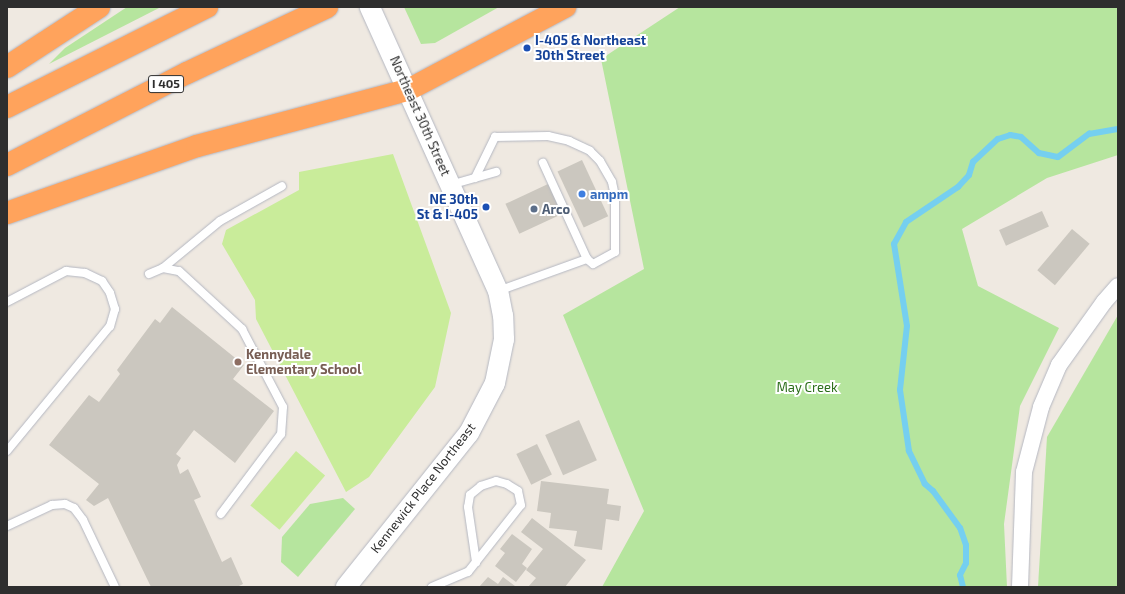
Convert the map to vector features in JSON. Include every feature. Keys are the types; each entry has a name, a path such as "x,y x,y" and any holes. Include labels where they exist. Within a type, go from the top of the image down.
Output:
{"highway":[{"path":"7,67 99,7"},
{"path":"7,107 207,7"},
{"name":"I 405","path":"7,165 187,73 326,7"},
{"path":"7,213 197,146 408,90 565,7"}],"street":[{"name":"Northeast 30th Street","path":"370,7 498,292"},
{"path":"1020,587 1024,472 1041,407 1059,365 1104,302 1118,286"},
{"name":"Kennewick Place Northeast","path":"346,587 469,433 490,398 500,366 504,339 503,316 498,292"}],"lane":[{"path":"474,178 494,137 548,136 569,141 590,151 600,161 612,182 615,196 615,252 593,264 587,259 543,163"},
{"path":"450,185 496,172"},
{"path":"149,274 162,268 220,221 282,186"},
{"path":"498,292 587,259"},
{"path":"162,268 179,271 242,329 283,407 281,434 221,514"},
{"path":"7,302 66,271 85,273 102,281 110,293 115,309 110,326 7,451"},
{"path":"432,587 468,572 521,506 518,492 507,484 496,481 481,486 470,495 468,507 476,562"},
{"path":"7,526 52,505 65,504 74,508 83,520 115,587"}],"green space":[{"path":"127,7 161,7 49,64 65,48"},
{"path":"404,7 499,7 435,43 421,44"},
{"name":"May Creek","path":"680,7 1118,7 1118,155 1047,178 962,229 978,286 1059,328 1020,406 1004,524 1007,587 602,587 644,511 563,315 644,269 601,59"},
{"path":"393,154 451,313 435,387 369,477 346,492 256,319 255,300 222,244 226,230 299,190 299,172"},
{"path":"1118,315 1118,587 1038,587 1047,437"},
{"path":"296,451 325,475 279,530 250,505"},
{"path":"343,498 355,509 298,577 281,562 282,537 310,504"}],"building":[{"name":"ampm","path":"582,160 608,216 584,228 558,171"},
{"name":"Arco","path":"548,184 562,214 519,234 505,204"},
{"path":"1042,211 1049,227 1006,246 999,230"},
{"path":"1072,229 1090,244 1055,285 1037,270"},
{"path":"172,307 244,365 233,379 274,411 235,463 194,430 176,454 181,458 177,465 180,474 188,469 201,497 194,500 222,562 231,557 243,584 237,587 151,587 108,498 94,506 86,500 99,484 49,445 89,395 99,402 120,374 117,370 155,319 160,323"},
{"path":"579,420 597,460 563,475 545,435"},
{"path":"537,444 552,475 531,485 516,454"},
{"path":"541,481 609,489 607,504 621,506 619,521 606,519 602,550 574,546 577,531 549,528 551,513 537,511"},
{"path":"532,518 586,560 565,587 528,587 536,578 526,570 543,549 521,532"},
{"path":"512,534 532,549 522,564 527,568 516,582 495,566 505,553 500,549"},
{"path":"488,577 498,584 503,577 515,586 479,587"}],"waterway":[{"name":"May Creek","path":"963,587 960,575 966,563 966,545 960,528 933,491 925,484 909,451 900,390 907,326 894,244 906,222 958,187 969,175 973,162 998,139 1010,135 1021,137 1039,153 1058,157 1089,134 1118,129"}],"place":[{"name":"I-405 & Northeast 30th Street","path":"527,48"},
{"name":"ampm","path":"582,194"},
{"name":"NE 30th St & I-405","path":"486,207"},
{"name":"Arco","path":"534,209"},
{"name":"Kennydale Elementary School","path":"238,362"}]}
